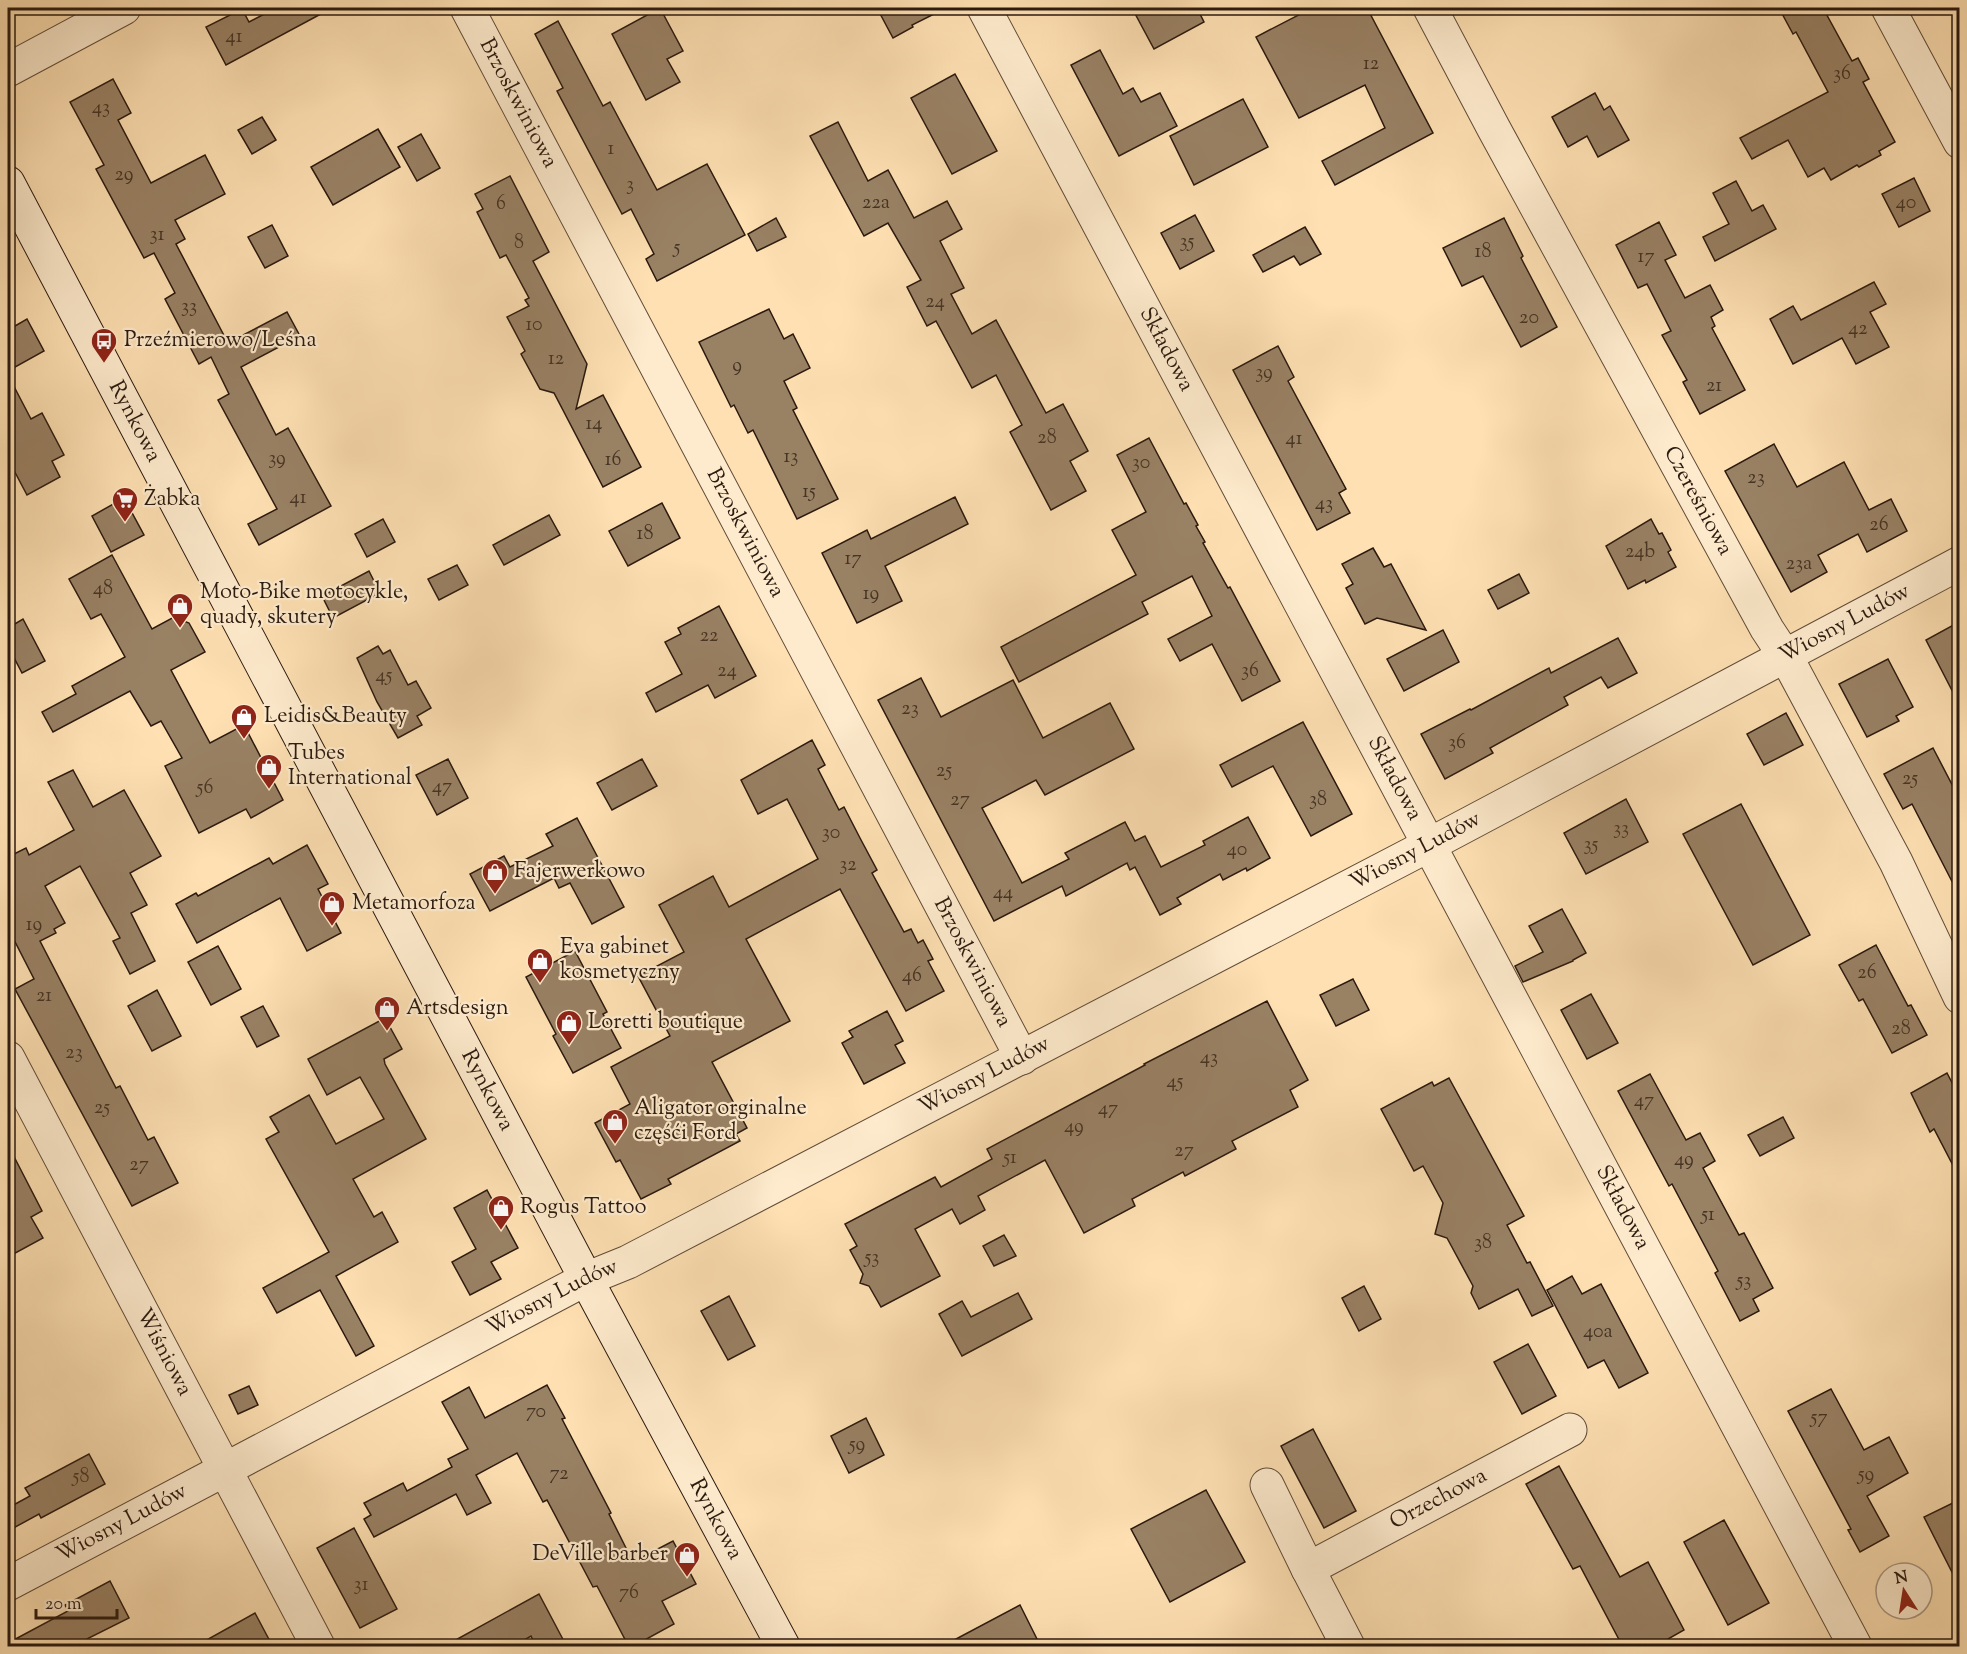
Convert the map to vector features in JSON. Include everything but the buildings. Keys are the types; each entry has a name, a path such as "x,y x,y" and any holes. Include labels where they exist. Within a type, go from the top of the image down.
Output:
{"street":[{"path":"8,70 124,8"},
{"name":"Brzoskwiniowa","path":"467,8 1022,1058"},
{"name":"Składowa","path":"984,8 1855,1647"},
{"name":"Czereśniowa","path":"1430,8 1744,588 1784,655 1896,862 1959,997"},
{"path":"1888,8 1959,142"},
{"name":"Rynkowa","path":"8,183 586,1279 783,1647"},
{"name":"Wiosny Ludów","path":"8,1584 586,1279 628,1262 1022,1058 1959,563"},
{"name":"Wiśniowa","path":"8,1058 318,1647"},
{"name":"Orzechowa","path":"1308,1569 1570,1430"},
{"path":"1267,1485 1348,1647"}],"place":[{"name":"Przeźmierowo/Leśna","path":"104,364"},
{"name":"Żabka","path":"125,523"},
{"name":"Moto-Bike motocykle, quady, skutery","path":"180,629"},
{"name":"Leidis&Beauty","path":"244,740"},
{"name":"Tubes International","path":"269,790"},
{"name":"Fajerwerkowo","path":"495,895"},
{"name":"Metamorfoza","path":"332,927"},
{"name":"Eva gabinet kosmetyczny","path":"540,984"},
{"name":"Artsdesign","path":"387,1032"},
{"name":"Loretti boutique","path":"569,1046"},
{"name":"Aligator orginalne częśći Ford","path":"615,1145"},
{"name":"Rogus Tattoo","path":"501,1231"},
{"name":"DeVille barber","path":"687,1578"}]}
